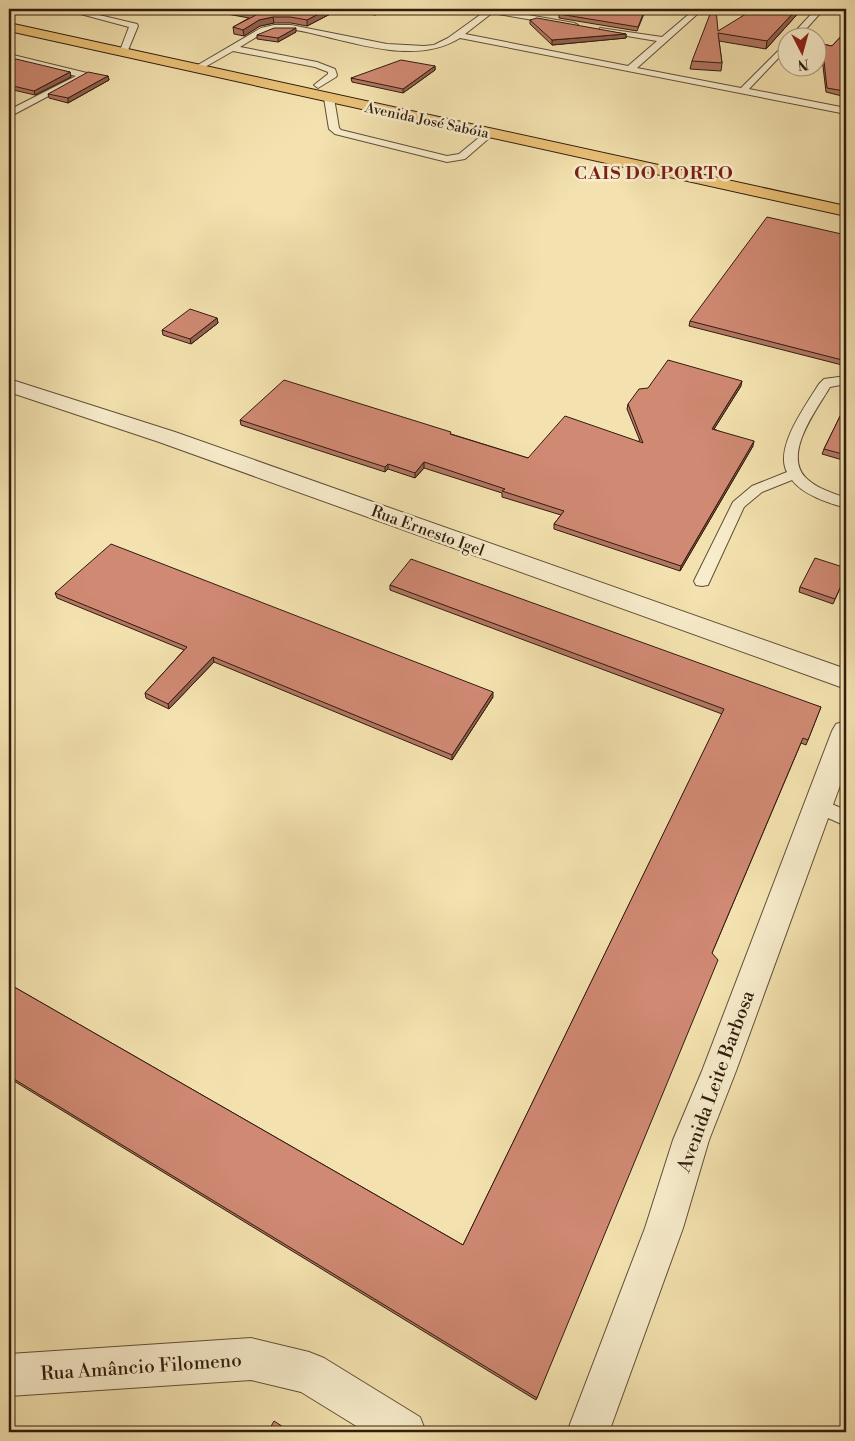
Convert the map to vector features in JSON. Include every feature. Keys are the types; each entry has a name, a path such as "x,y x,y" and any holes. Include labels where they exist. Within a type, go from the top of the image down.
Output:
{"main road":[{"name":"Avenida José Sabóia","path":"9,17 195,69 846,211"},
{"name":"Avenida José Sabóia","path":"9,28 209,61 846,200"}],"street":[{"name":"Rua Ernesto Igel","path":"9,385 167,437 846,678"},
{"name":"Avenida Leite Barbosa","path":"588,1432 664,1228 691,1140 832,811 846,731"},
{"name":"Rua Amâncio Filomeno","path":"9,1374 250,1358 309,1373 405,1432"}],"lane":[{"path":"66,9 131,23 134,28 125,48"},
{"path":"481,9 586,27"},
{"path":"630,69 699,9"},
{"path":"802,28 820,9"},
{"path":"195,69 274,27 291,27 416,50 434,48 457,35 491,10"},
{"path":"596,29 663,40"},
{"path":"457,35 846,111"},
{"path":"232,48 317,64 332,71 333,75 318,85"},
{"path":"744,90 778,54"},
{"path":"9,56 84,75 9,114"},
{"path":"329,98 334,129 338,132 447,159 462,157 490,133"},
{"path":"846,380 825,384 792,443 790,465 801,483 812,491 846,503"},
{"path":"702,581 738,505 757,489 794,474"}],"building":[{"path":"231,9 328,9 307,20 273,17 259,20 243,30 233,27 258,14"},
{"path":"584,9 645,9 638,27 559,14"},
{"path":"712,9 716,9 718,31 754,9 797,9 767,41 718,33 722,63 692,61"},
{"path":"537,18 626,34 552,40 530,20"},
{"path":"274,28 296,28 278,38 257,35"},
{"path":"846,31 846,91 827,88 828,45 832,46"},
{"path":"16,59 70,72 34,91 9,85 9,62"},
{"path":"401,60 435,66 403,89 351,78"},
{"path":"88,72 108,76 68,98 48,94"},
{"path":"767,217 846,235 846,361 690,321"},
{"path":"190,309 217,318 190,339 162,330"},
{"path":"668,360 742,381 712,429 754,441 681,566 554,524 564,511 502,491 505,489 424,462 415,473 388,464 385,467 240,420 284,380 528,458 565,416 643,443 628,404 639,389 648,388"},
{"path":"846,404 846,455 824,449"},
{"path":"111,544 493,692 452,755 213,657 168,704 145,693 187,647 55,593"},
{"path":"815,558 846,568 846,575 835,599 800,587"},
{"path":"411,559 821,707 808,740 803,738 712,953 718,960 537,1398 9,1076 9,984 463,1245 724,709 390,585"},
{"path":"274,1421 291,1432 268,1432"}],"district":[{"name":"CAIS DO PORTO","path":"654,173"}]}
